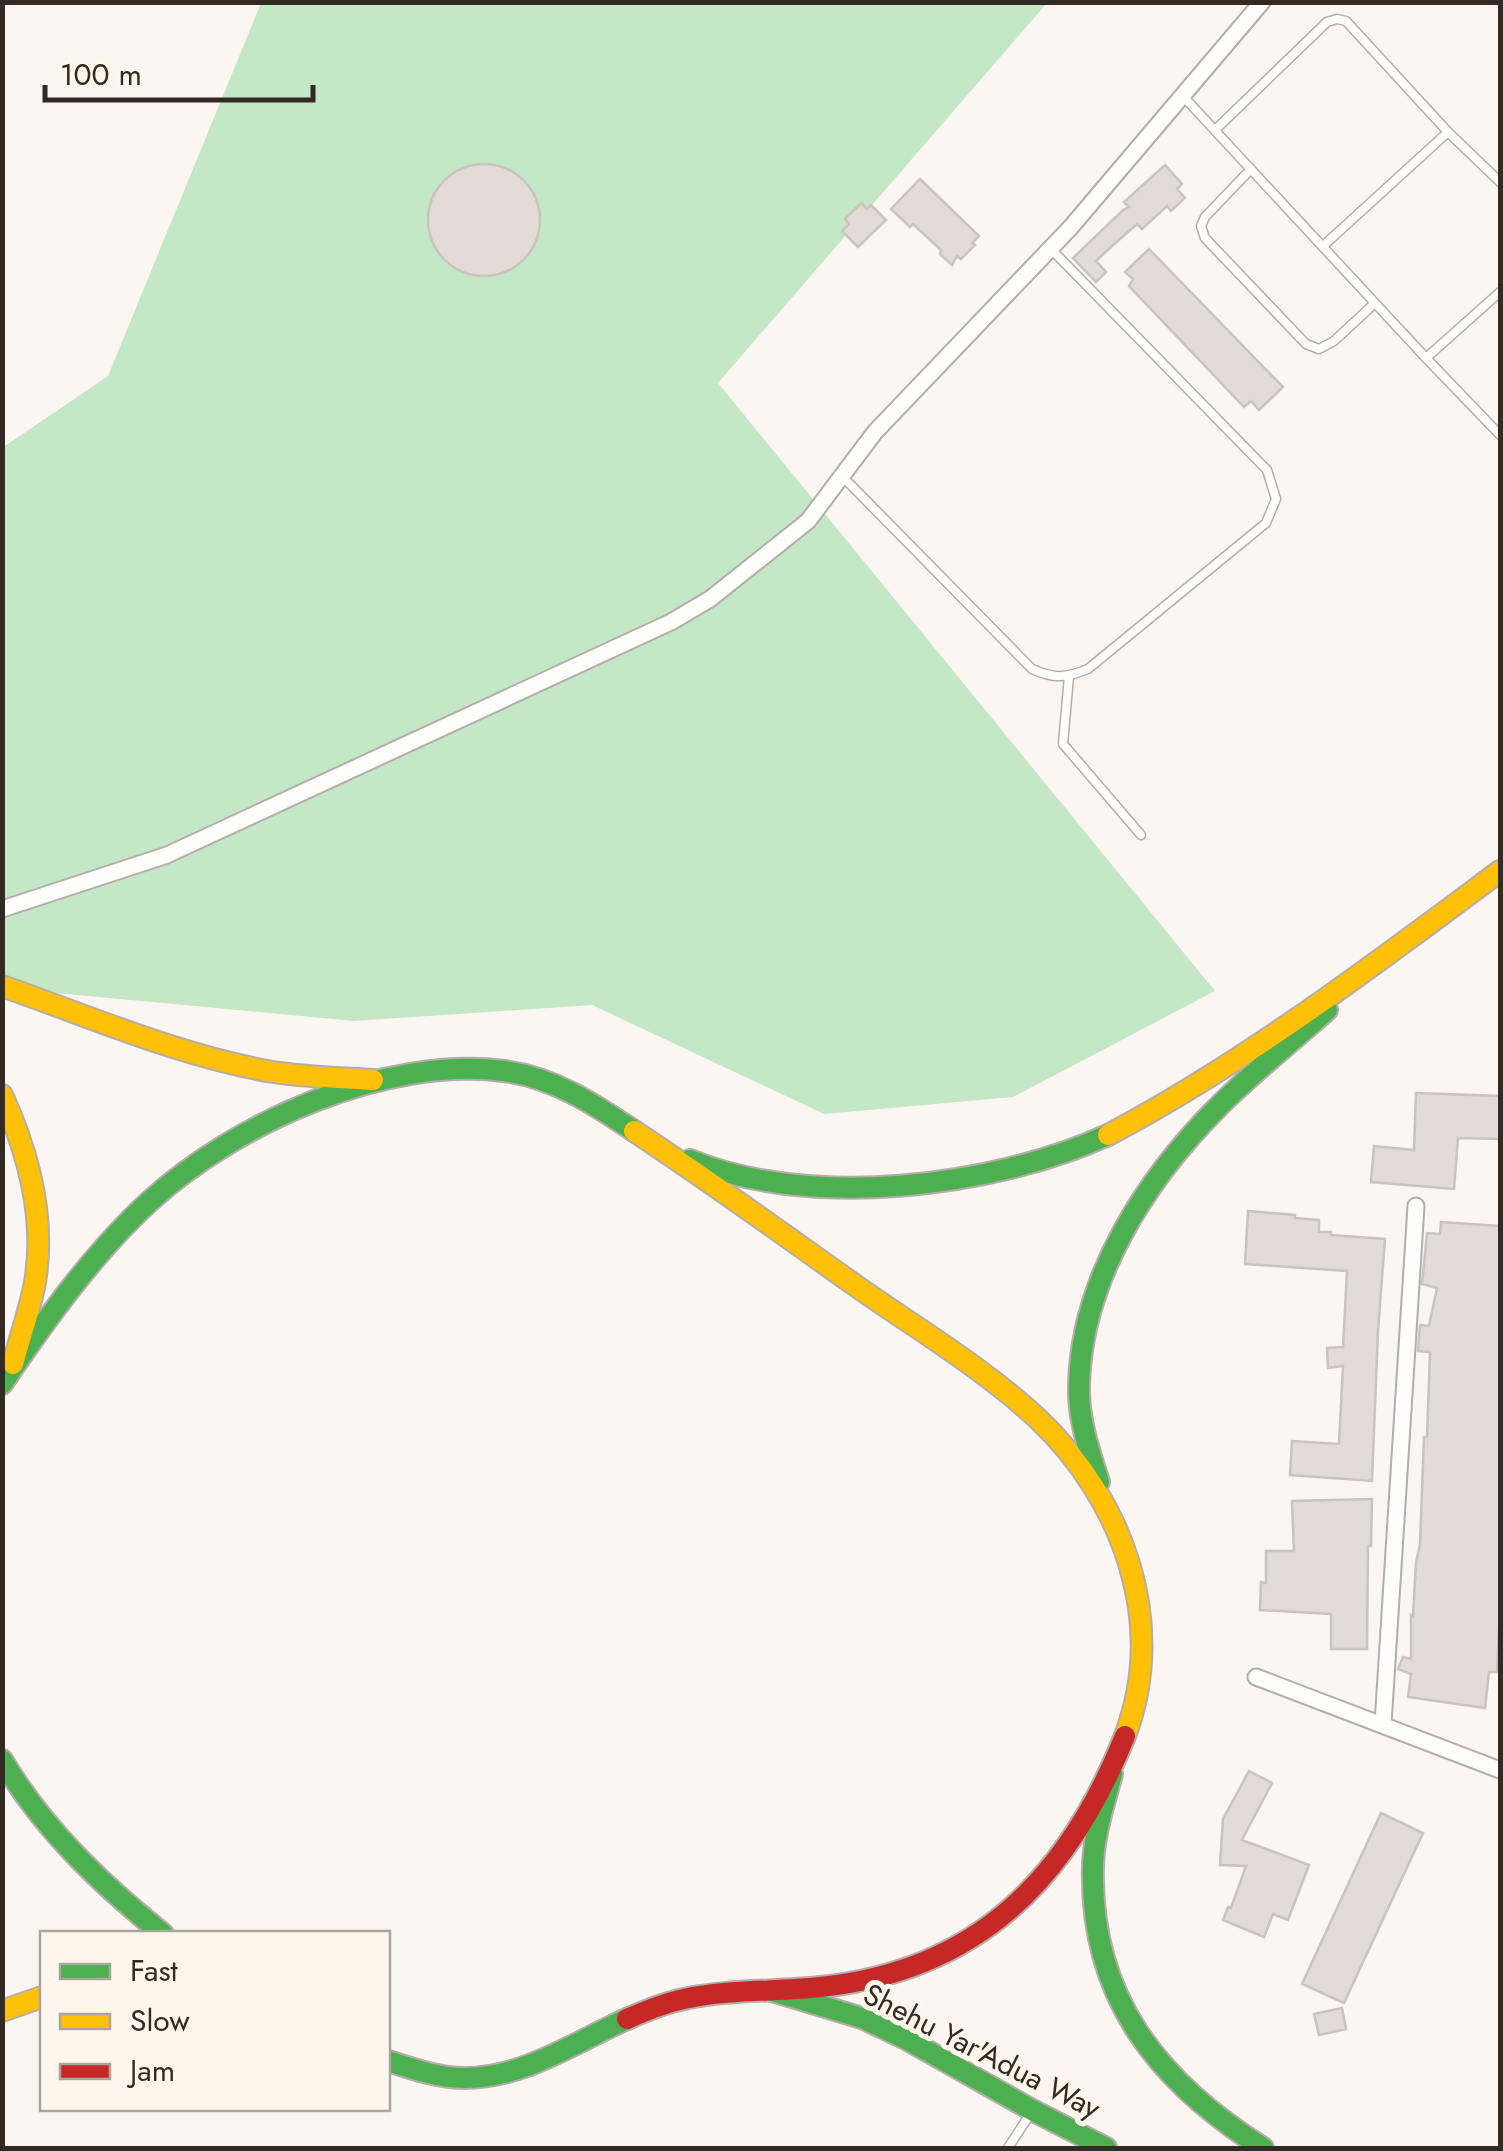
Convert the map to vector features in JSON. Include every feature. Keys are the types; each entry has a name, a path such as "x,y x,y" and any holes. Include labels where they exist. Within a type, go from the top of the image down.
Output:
{"main road":[{"path":"646,1139 704,1166 749,1177 808,1184 872,1188 937,1184 1020,1168 1102,1139 1180,1094 1396,948 1500,872"},
{"path":"1263,2148 1195,2102 1163,2068 1134,2030 1112,1985 1100,1948 1093,1905 1098,1826 1140,1682 1143,1636 1138,1592 1090,1456 1079,1384 1087,1323 1113,1254 1136,1210 1170,1163 1205,1121 1396,948"},
{"path":"2,986 197,1053 261,1070 380,1080"},
{"path":"7,1377 122,1228 155,1196 244,1134 293,1110 380,1080 438,1071 523,1074 555,1084 646,1139 998,1385 1057,1437 1108,1509"},
{"path":"2,1095 22,1141 35,1190 40,1243 36,1282 7,1377"},
{"path":"2,1760 48,1826 84,1866 160,1931"},
{"path":"390,2062 438,2076 504,2075 540,2063 659,2006 697,1996 862,1984 937,1959 1000,1920 1032,1890 1064,1850 1112,1774"},
{"name":"Shehu Yar'Adua Way","path":"772,1991 862,2018 1106,2148"},
{"path":"2,2011 40,1998"}],"street":[{"path":"2,909 167,855 671,622 710,599 808,521 875,432 1050,249 1262,2"},
{"path":"1383,1724 1416,1206"},
{"path":"1256,1677 1500,1770"}],"lane":[{"path":"1214,130 1328,22 1338,19 1346,21 1448,132 1500,182"},
{"path":"1182,95 1500,435"},
{"path":"1322,246 1448,132"},
{"path":"1251,169 1205,217 1201,226 1206,238 1306,344 1320,350 1375,302"},
{"path":"842,476 1032,668 1048,676 1070,676 1088,668 1266,524 1276,499 1267,470 1050,249"},
{"path":"1426,358 1500,292"},
{"path":"1070,676 1063,744 1141,834"},
{"path":"1012,2147 1032,2110"}],"green space":[{"path":"261,3 1047,3 718,383 1215,991 1013,1097 824,1114 592,1005 354,1021 3,988 2,448 108,376"}],"building":[{"path":"484,164 506,168 524,180 536,198 540,220 536,242 524,260 506,272 484,276 462,272 444,260 432,242 428,220 432,198 444,180 462,168"},
{"path":"1165,165 1182,184 1177,189 1185,198 1171,211 1167,206 1142,229 1137,224 1096,261 1106,272 1096,282 1073,258 1129,207 1124,202"},
{"path":"920,179 979,236 972,243 975,245 961,259 957,256 952,265 913,224 910,227 891,209"},
{"path":"861,203 867,209 871,205 886,220 858,247 842,231 849,224 845,219"},
{"path":"1149,249 1283,387 1259,410 1251,401 1244,407 1129,286 1133,279 1125,272"},
{"path":"1416,1093 1500,1096 1500,1139 1458,1138 1454,1189 1371,1182 1374,1146 1414,1150"},
{"path":"1248,1211 1319,1220 1319,1232 1331,1235 1385,1239 1372,1481 1290,1475 1292,1441 1339,1444 1343,1366 1328,1368 1327,1348 1343,1347 1347,1271 1245,1264"},
{"path":"1441,1222 1500,1226 1500,1608 1497,1672 1489,1672 1485,1708 1408,1697 1411,1674 1398,1669 1403,1657 1411,1659 1411,1615 1427,1437 1430,1352 1418,1351 1420,1325 1429,1326 1437,1288 1422,1284 1427,1233 1440,1234"},
{"path":"1372,1499 1367,1649 1331,1649 1331,1614 1260,1610 1261,1582 1266,1583 1266,1551 1294,1551 1292,1501"},
{"path":"1249,1771 1272,1783 1242,1840 1309,1865 1288,1920 1273,1914 1264,1937 1223,1920 1246,1866 1220,1865 1223,1819"},
{"path":"1381,1813 1423,1833 1344,2003 1302,1984"},
{"path":"1342,2008 1346,2029 1319,2035 1314,2014"}],"traffic: fast":[{"path":"1099,1482 1080,1410 1079,1386 1091,1307 1122,1233 1143,1198 1192,1135 1245,1081 1327,1010"},
{"path":"2,1384 90,1265 150,1201 225,1145 315,1101 411,1074 458,1069 504,1071 556,1086 634,1131"},
{"path":"690,1160 738,1175 789,1184 844,1188 900,1186 1010,1168 1108,1135"},
{"path":"2,1760 36,1810 75,1854 159,1931"},
{"path":"1112,1774 1097,1830 1093,1865 1095,1912 1103,1955 1117,1994 1162,2064 1191,2094 1263,2148"},
{"path":"772,1991 862,2018 1106,2148"},
{"path":"390,2062 445,2076 487,2076 549,2057 627,2019"}],"traffic: slow":[{"path":"1108,1135 1260,1044 1500,871"},
{"path":"2,986 136,1035 238,1065 285,1074 373,1080"},
{"path":"2,1095 33,1186 38,1234 35,1282 13,1364"},
{"path":"634,1131 973,1366 1037,1418 1067,1450 1114,1524 1139,1607 1137,1693 1125,1736"},
{"path":"2,2011 40,1998"}],"traffic: jam":[{"path":"627,2019 701,1996 820,1987 876,1977 926,1961 971,1938 1010,1909 1045,1874 1076,1833 1125,1736"}]}
